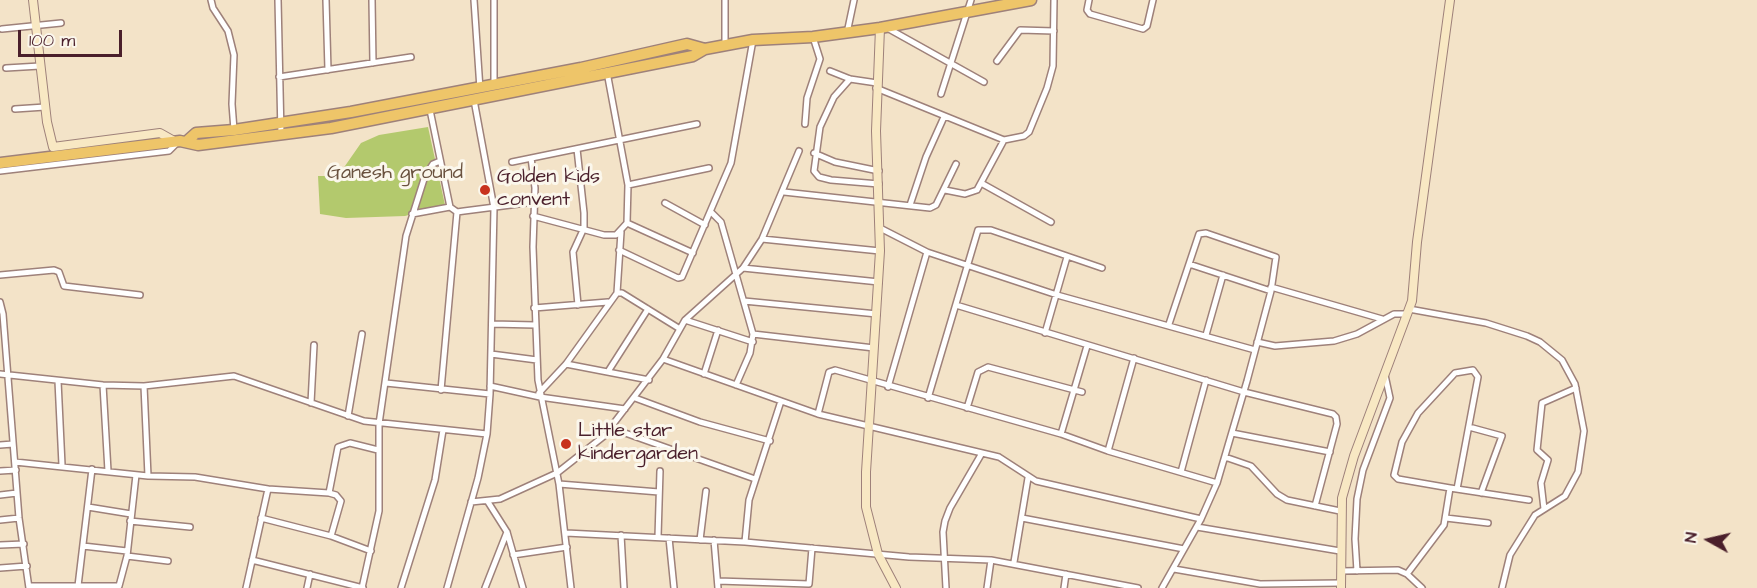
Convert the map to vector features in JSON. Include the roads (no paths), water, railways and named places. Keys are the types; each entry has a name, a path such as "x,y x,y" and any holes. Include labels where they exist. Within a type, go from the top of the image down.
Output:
{"highway":[{"path":"179,141 196,145 693,56 705,49 753,40 813,37 884,28 967,12 1000,3 1031,0"},
{"path":"0,163 179,141 196,133 281,129 430,110 478,96 494,85 687,44 705,49"}],"street":[{"path":"0,171 169,151 179,141 160,134 52,147 45,107 33,0"},
{"path":"211,0 213,8 228,31 234,55 232,104 234,130"},
{"path":"278,0 281,129"},
{"path":"326,0 328,70"},
{"path":"372,0 374,63"},
{"path":"447,588 487,434 490,394 494,208 478,96 474,0"},
{"path":"494,0 494,85"},
{"path":"725,0 725,45"},
{"path":"847,33 854,0"},
{"path":"941,94 971,0"},
{"path":"830,71 877,86 944,117 1004,140 1024,136 1029,132 1050,78 1054,0"},
{"path":"1089,0 1087,10 1090,14 1143,29 1147,26 1153,0"},
{"path":"1174,569 1259,586 1341,585 1341,498 1354,456 1408,311 1450,0"},
{"path":"2,29 60,23"},
{"path":"896,588 878,554 866,507 868,428 880,251 877,86 884,28 984,82"},
{"path":"997,61 1020,30 1054,31"},
{"path":"806,124 807,98 820,59 813,37"},
{"path":"619,250 680,279 711,212 730,163 753,40"},
{"path":"279,78 411,57"},
{"path":"6,69 40,66"},
{"path":"540,395 566,364 616,292 621,232 627,224 628,185 606,72"},
{"path":"850,79 830,105 820,127 814,153 814,171 819,177 844,183 879,184"},
{"path":"15,109 45,107"},
{"path":"430,110 450,207 457,212 534,202"},
{"path":"910,205 926,157 944,117"},
{"path":"512,162 697,124"},
{"path":"945,190 959,194 972,193 981,183 1004,140"},
{"path":"577,149 584,228 573,252 578,305"},
{"path":"471,502 488,502 513,495 557,473 592,447 611,428 649,380 685,320 743,268 762,239 784,192 799,151"},
{"path":"814,153 835,162 879,171"},
{"path":"531,158 535,188 534,308 540,395 559,484 571,588"},
{"path":"252,560 363,588 379,511 379,424 406,236 429,169 440,161"},
{"path":"784,192 934,207 945,190 956,164"},
{"path":"628,185 709,168"},
{"path":"981,183 1051,222"},
{"path":"665,203 705,225"},
{"path":"412,214 450,207"},
{"path":"441,390 457,212"},
{"path":"711,212 721,222 753,334 753,342 736,385"},
{"path":"533,216 604,235 621,232"},
{"path":"627,224 693,253"},
{"path":"880,228 927,252 1057,295 1206,334 1255,350"},
{"path":"928,398 976,232 981,229 1102,268"},
{"path":"1162,588 1197,527 1217,483 1271,289 1276,257 1206,233 1196,237 1169,324"},
{"path":"762,239 880,251"},
{"path":"888,387 927,252"},
{"path":"1045,333 1067,257"},
{"path":"1189,264 1382,319"},
{"path":"743,268 879,282"},
{"path":"0,275 54,270 59,272 64,286 140,295"},
{"path":"1206,334 1223,275"},
{"path":"616,292 622,293 680,329"},
{"path":"744,301 877,314"},
{"path":"0,302 19,518 29,587 114,587 121,582 127,554 136,475"},
{"path":"534,308 608,302"},
{"path":"956,305 1244,392 1333,414 1337,424 1316,506"},
{"path":"609,370 648,309"},
{"path":"1257,342 1275,345 1334,341 1357,334 1394,314 1408,311 1486,323 1527,336 1540,342 1562,360 1576,388 1584,431 1578,472 1565,496 1535,515 1516,544 1507,565 1502,588"},
{"path":"685,320 753,342"},
{"path":"492,324 535,325"},
{"path":"704,374 718,330"},
{"path":"348,416 362,334"},
{"path":"753,334 874,348"},
{"path":"311,403 314,345"},
{"path":"1061,434 1072,390 1087,346"},
{"path":"491,354 537,360"},
{"path":"1108,451 1134,358"},
{"path":"663,359 818,414 1008,461 1028,478 1201,519"},
{"path":"566,364 609,370 649,380"},
{"path":"967,408 978,372 982,368 996,368 1082,392"},
{"path":"1458,489 1478,377 1473,370 1452,375 1418,413 1402,442 1394,471 1395,477 1450,488 1529,500"},
{"path":"818,414 830,371 1061,434 1108,451 1217,483"},
{"path":"0,374 103,385 144,386 234,376 348,416 379,424 487,434"},
{"path":"1357,571 1354,539 1357,499 1363,470 1390,398 1385,374"},
{"path":"1181,472 1206,380"},
{"path":"58,381 62,465"},
{"path":"386,383 490,394"},
{"path":"103,385 108,471"},
{"path":"144,386 148,476"},
{"path":"490,386 625,409"},
{"path":"1544,509 1541,483 1548,460 1537,450 1542,403 1576,388"},
{"path":"1,396 8,395"},
{"path":"635,398 700,422 770,441"},
{"path":"745,542 749,500 754,480 770,441 782,401"},
{"path":"0,422 10,421"},
{"path":"1469,427 1502,436 1481,493"},
{"path":"611,428 754,480"},
{"path":"401,588 435,480 443,430"},
{"path":"1232,433 1330,452"},
{"path":"329,493 338,447 350,443 378,450"},
{"path":"0,445 13,444"},
{"path":"946,588 943,532 945,521 950,508 982,453"},
{"path":"1225,457 1251,466 1277,494 1287,500 1340,511"},
{"path":"15,462 62,465 136,475 195,477 268,489 329,493 336,495 341,501 331,536"},
{"path":"78,587 92,469"},
{"path":"0,471 16,470"},
{"path":"657,537 660,471"},
{"path":"1014,562 1028,478"},
{"path":"559,484 659,492"},
{"path":"1407,574 1446,518 1450,488"},
{"path":"246,588 268,489"},
{"path":"700,540 706,491"},
{"path":"0,495 17,494"},
{"path":"488,502 507,532 523,588"},
{"path":"88,507 131,513"},
{"path":"0,520 19,518"},
{"path":"261,518 331,536 371,551"},
{"path":"1022,518 1184,549"},
{"path":"1446,518 1488,524"},
{"path":"130,521 190,527"},
{"path":"1197,527 1340,551"},
{"path":"493,588 485,587 507,532"},
{"path":"566,533 745,542 878,554 1014,562 1138,588"},
{"path":"621,536 624,588"},
{"path":"669,538 674,588"},
{"path":"714,540 718,588"},
{"path":"0,545 24,544"},
{"path":"83,546 168,561"},
{"path":"513,555 567,547"},
{"path":"718,581 809,584 812,548"},
{"path":"987,588 991,560"},
{"path":"0,568 27,566"},
{"path":"1341,571 1395,569 1407,574 1422,588"},
{"path":"307,588 310,574"},
{"path":"1064,588 1066,574"}],"place":[{"name":"Golden kids convent","path":"485,190"},
{"name":"Little star kindergarden","path":"566,444"}],"park label":[{"name":"Ganesh ground","path":"395,174"}]}
